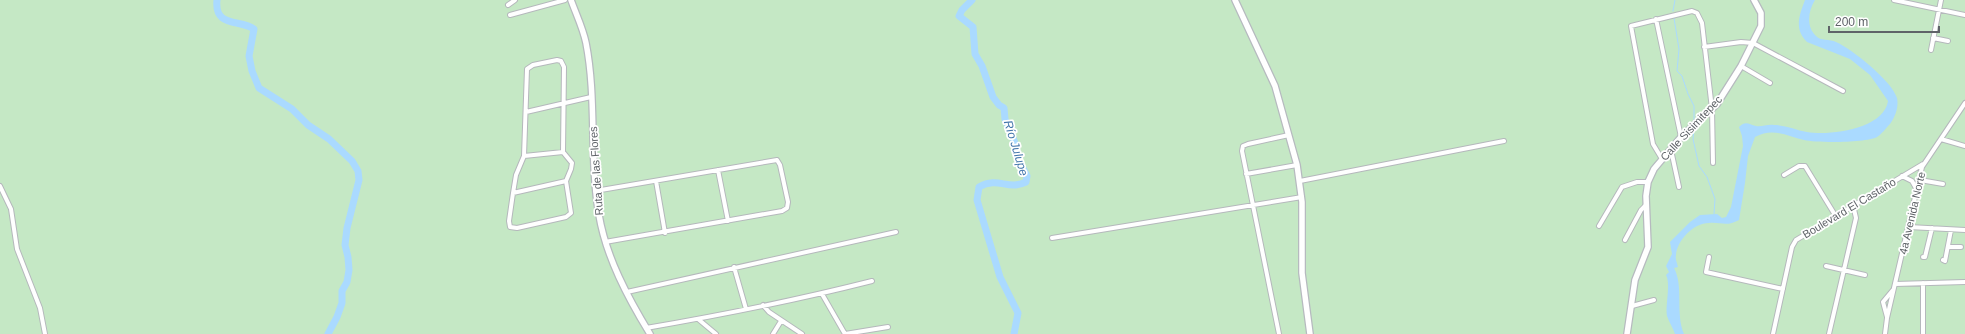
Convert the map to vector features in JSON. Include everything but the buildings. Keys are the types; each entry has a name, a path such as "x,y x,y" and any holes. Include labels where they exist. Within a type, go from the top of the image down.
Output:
{"street":[{"path":"508,5 515,0"},
{"path":"510,15 565,0"},
{"name":"Ruta de las Flores","path":"571,0 585,42 591,97 596,191 599,216 605,242 627,292 650,334"},
{"path":"1235,0 1251,32 1278,96 1297,165 1302,197 1302,273 1310,334"},
{"name":"Calle Sisimitepec","path":"1627,334 1637,273 1648,247 1646,205 1648,182 1654,169 1662,159 1722,98 1759,32 1762,19 1759,7 1754,0"},
{"path":"1894,0 1965,15"},
{"path":"1931,50 1941,0"},
{"path":"1662,159 1653,144 1630,31 1631,26 1692,11 1697,13 1702,23 1712,109 1713,163"},
{"path":"1656,19 1681,138"},
{"path":"1933,38 1948,41"},
{"path":"1704,47 1741,42 1754,43 1843,91"},
{"path":"557,60 561,61 564,67 563,152 572,163 566,181 571,210 569,215 513,228 510,227 509,221 516,175 524,156 526,112 527,69 533,65 557,60"},
{"path":"1740,66 1770,84"},
{"path":"526,112 591,97"},
{"name":"4a Avenida Norte","path":"1885,334 1887,318 1924,164 1965,103"},
{"path":"1279,334 1242,151 1243,146 1289,135"},
{"path":"1941,139 1965,146"},
{"path":"1300,181 1504,141"},
{"path":"1671,150 1679,187"},
{"path":"524,156 563,152"},
{"path":"596,191 777,160 780,165 788,202 787,208 782,211 666,233 605,242"},
{"name":"Boulevard El Castaño","path":"1773,334 1792,247 1796,240 1835,215 1924,164"},
{"path":"1246,174 1297,165"},
{"path":"1784,175 1799,166 1805,166 1835,215"},
{"path":"718,170 728,221"},
{"path":"1902,176 1912,181 1917,190"},
{"path":"1920,180 1943,184"},
{"path":"513,193 566,181"},
{"path":"656,181 666,233"},
{"path":"1599,226 1622,187 1637,182 1648,182"},
{"path":"0,186 11,209 17,249 40,308 45,334"},
{"path":"1052,238 1302,197"},
{"path":"1625,240 1641,210 1646,205"},
{"path":"1829,334 1856,218 1853,205"},
{"path":"1908,227 1965,230"},
{"path":"1923,257 1926,257 1932,228"},
{"path":"1943,260 1945,261 1951,230"},
{"path":"627,292 896,232"},
{"path":"1948,247 1961,247"},
{"path":"1710,257 1706,272 1783,289"},
{"path":"1826,266 1865,275"},
{"path":"734,268 746,309"},
{"path":"646,328 822,294 872,281"},
{"path":"1895,284 1965,282"},
{"path":"1923,283 1923,334"},
{"path":"1887,318 1883,302 1894,290"},
{"path":"822,294 845,334 888,327"},
{"path":"1632,306 1654,300"},
{"path":"763,305 769,312 802,334"},
{"path":"698,319 716,334"},
{"path":"773,334 782,321"}],"green space":[{"path":"0,0 1965,0 1965,334 0,334"}],"water":[{"path":"1805,0 1815,0 1811,9 1809,24 1818,38 1831,40 1852,51 1871,66 1888,83 1897,98 1895,115 1890,124 1879,136 1871,139 1841,142 1810,141 1774,132 1755,137 1748,156 1739,220 1724,224 1709,223 1697,226 1687,234 1679,244 1676,258 1678,267 1674,268 1679,283 1680,317 1684,334 1675,334 1667,316 1668,284 1666,275 1669,272 1666,266 1672,254 1670,242 1690,222 1700,215 1717,214 1722,218 1726,217 1731,207 1743,146 1739,127 1746,123 1758,126 1778,125 1817,133 1842,131 1867,124 1877,118 1884,111 1888,101 1870,75 1850,59 1807,42 1800,32 1799,27 1801,11"}],"waterway":[{"path":"217,0 217,9 224,19 254,29 249,56 252,71 259,88 292,109 308,125 329,139 352,161 358,171 359,180 347,228 345,245 349,270 347,282 342,291 342,303 337,317 328,334"},
{"name":"Río Julupe","path":"972,0 962,10 959,16 973,27 975,54 982,66 993,97 999,105 1004,108 1005,119 1015,143 1019,161 1027,176 1026,182 1019,184 1008,185 992,183 979,187 977,200 1000,277 1018,313 1014,334"},
{"path":"1673,11 1675,0"},
{"path":"1674,18 1679,49 1677,71 1682,76 1694,106 1694,121"},
{"path":"1694,130 1693,139 1699,166 1707,177 1715,199 1714,214"}]}
